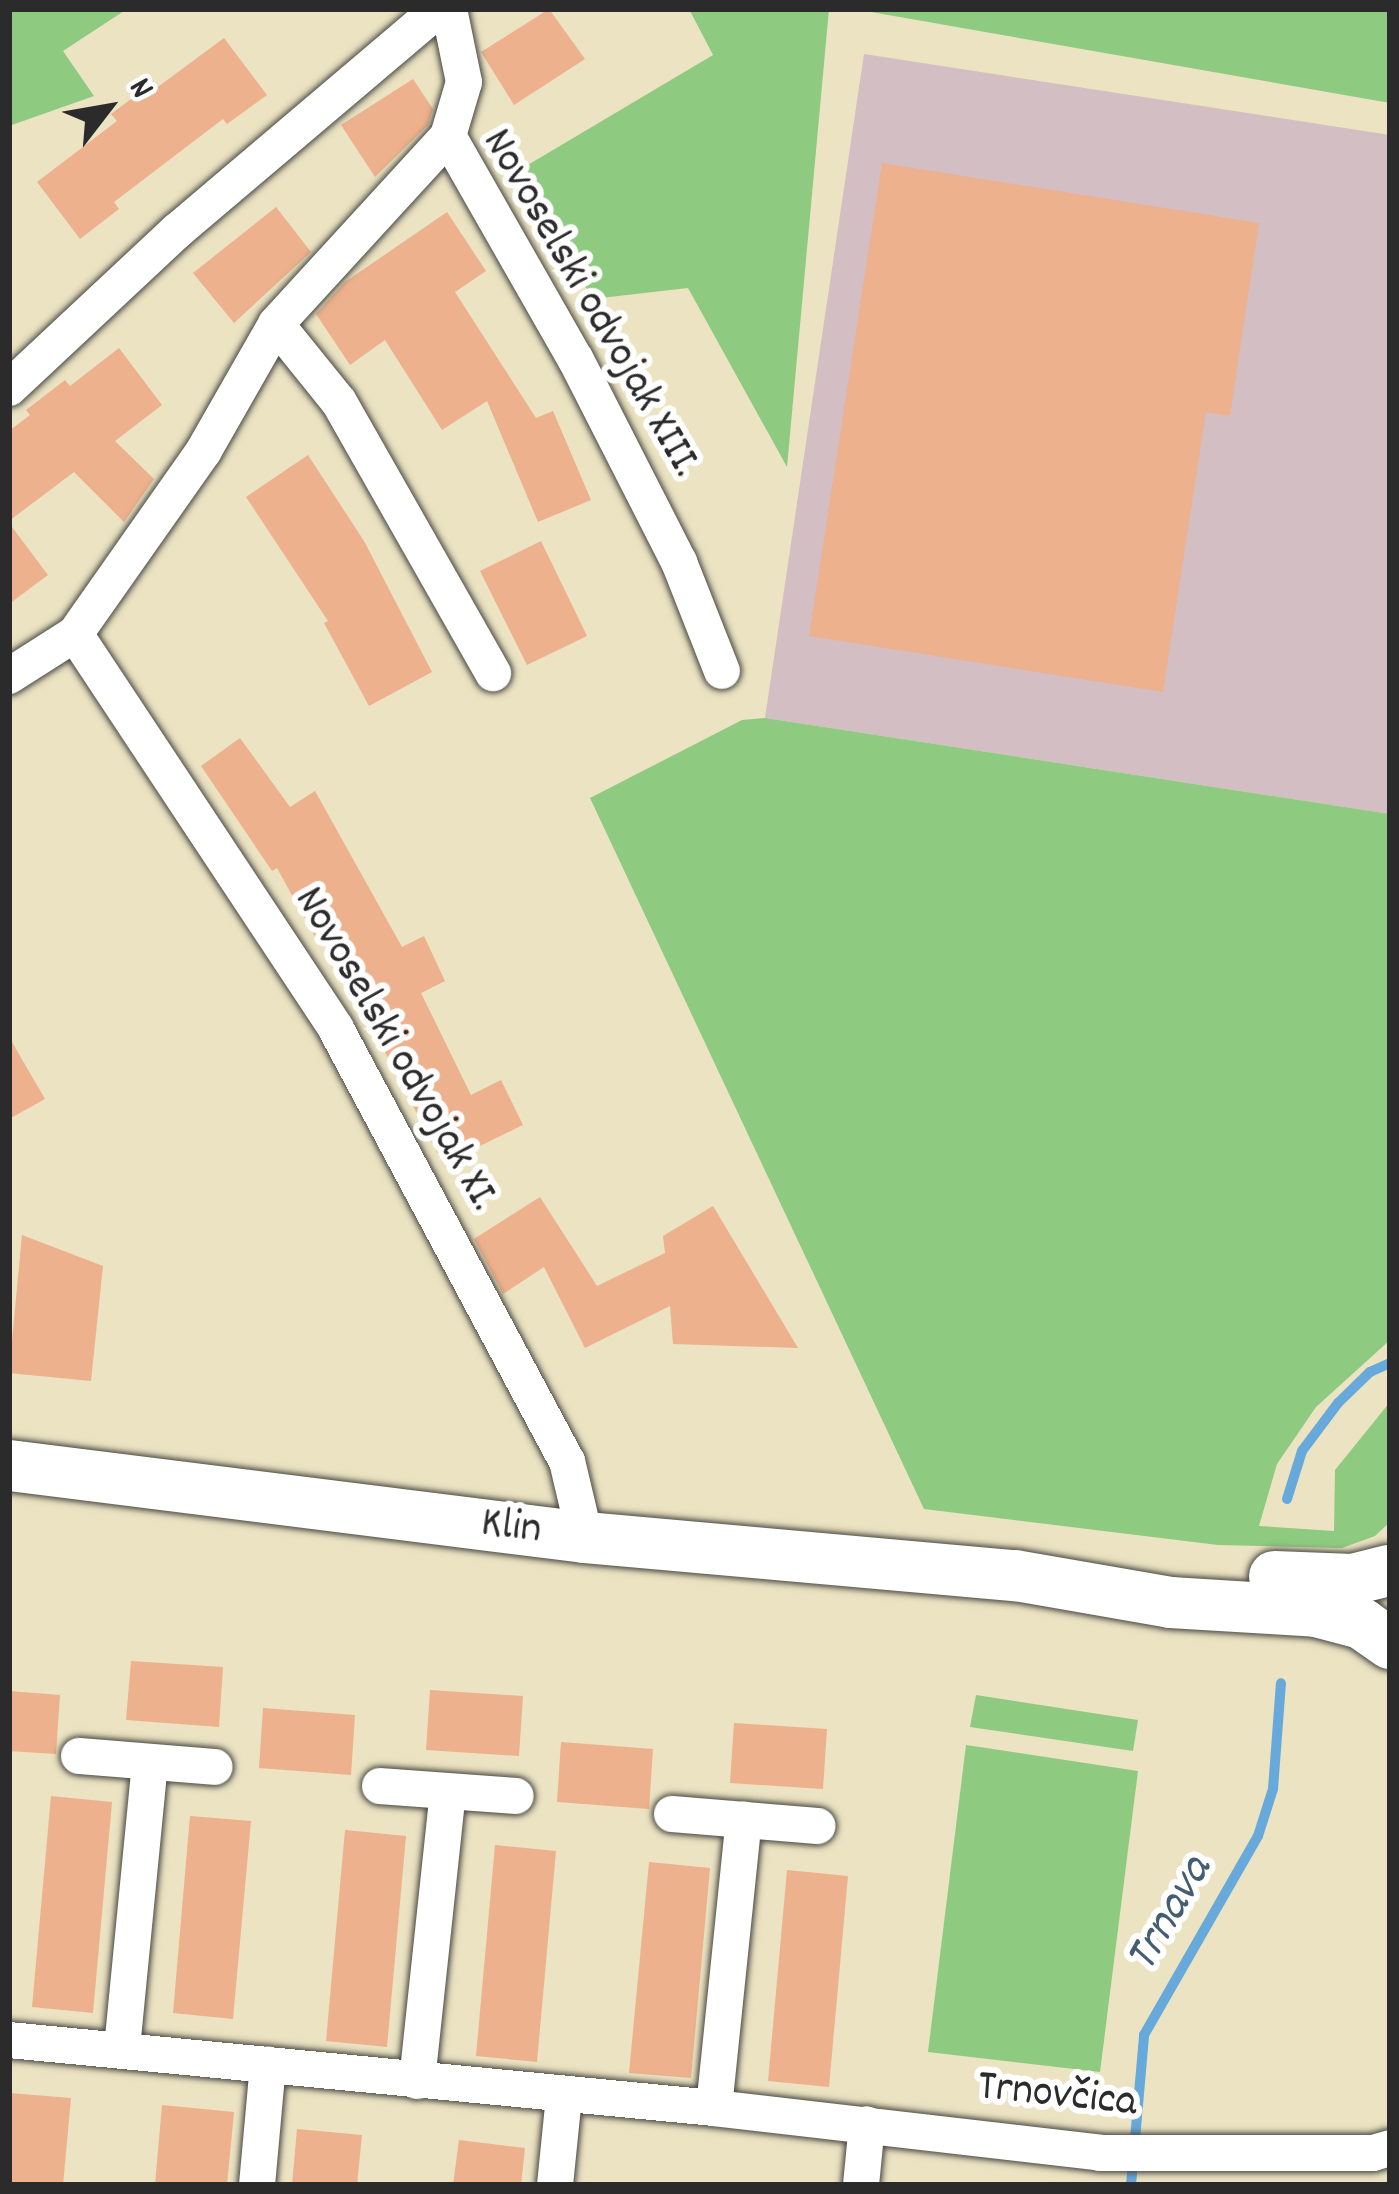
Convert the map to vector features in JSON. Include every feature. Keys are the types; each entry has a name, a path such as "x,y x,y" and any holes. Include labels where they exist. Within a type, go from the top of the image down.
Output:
{"street":[{"path":"9,388 177,232 440,9"},
{"path":"448,136 464,82 449,9"},
{"name":"Novoselski odvojak XIII.","path":"75,634 203,452 276,324 448,136 576,360 679,562 722,670"},
{"path":"276,324 339,402 493,674"},
{"path":"9,676 75,634"},
{"name":"Novoselski odvojak XI.","path":"75,634 336,1029 568,1460 585,1538"},
{"name":"Klin","path":"9,1465 585,1538 1015,1575 1170,1602 1332,1613 1361,1623 1390,1643"},
{"path":"1389,1569 1380,1584 1376,1616 1390,1643"},
{"name":"Klin","path":"1015,1575 1170,1572 1352,1579 1389,1569"},
{"path":"79,1756 215,1767"},
{"path":"122,2048 150,1762"},
{"path":"380,1786 516,1796"},
{"path":"417,2081 448,1792"},
{"path":"672,1814 818,1826"},
{"path":"714,2108 744,1820"},
{"name":"Trnovčica","path":"9,2041 122,2048 867,2124 1092,2163 1169,2156 1373,2153 1390,2148"},
{"path":"257,2185 268,2064"},
{"path":"556,2185 564,2096"},
{"path":"861,2185 867,2124"}],"shaded area":[{"path":"864,54 1390,135 1390,814 765,718"}],"green space":[{"path":"9,9 127,9 63,51 94,96 9,126"},
{"path":"689,9 829,9 787,467 688,288 592,299 521,169 713,55"},
{"path":"854,9 1390,9 1390,103"},
{"path":"765,718 1390,814 1390,1340 1316,1407 1277,1464 1259,1526 1334,1531 1335,1470 1390,1402 1390,1522 1375,1536 1342,1548 1218,1545 924,1509 590,798 742,720"},
{"path":"976,1695 1138,1720 1133,1751 970,1727"},
{"path":"966,1745 1138,1771 1100,2072 928,2052"}],"building":[{"path":"549,9 585,59 514,105 481,52"},
{"path":"224,38 267,95 227,124 223,119 114,202 119,209 80,239 37,182 117,121 111,114 151,84 155,89"},
{"path":"413,79 433,109 428,125 375,177 341,125"},
{"path":"882,163 1259,223 1230,416 1206,412 1163,692 809,636"},
{"path":"276,207 311,252 234,323 193,273"},
{"path":"447,212 486,271 455,292 536,418 553,411 591,500 538,522 487,401 442,430 385,340 350,365 316,314 345,282"},
{"path":"119,348 162,405 115,441 154,479 124,522 74,472 9,521 9,431 30,415 26,410 65,380 70,386"},
{"path":"308,455 364,541 432,672 369,706 324,623 328,621 246,497"},
{"path":"9,523 48,575 9,604"},
{"path":"541,541 587,636 527,665 480,571"},
{"path":"240,738 290,807 315,791 402,947 424,936 445,981 421,993 471,1095 501,1080 523,1125 443,1164 328,942 320,946 277,868 272,871 201,766"},
{"path":"9,1037 45,1099 9,1119"},
{"path":"540,1197 597,1286 665,1253 663,1236 713,1206 798,1348 673,1344 670,1306 585,1348 544,1267 503,1294 474,1239"},
{"path":"22,1235 103,1266 91,1381 9,1373"},
{"path":"131,1661 223,1667 219,1727 126,1720"},
{"path":"430,1690 523,1696 519,1756 426,1750"},
{"path":"9,1691 60,1695 56,1754 9,1751"},
{"path":"263,1708 355,1715 351,1775 259,1768"},
{"path":"734,1723 827,1729 823,1789 730,1783"},
{"path":"561,1742 653,1749 649,1809 557,1802"},
{"path":"51,1796 112,1802 93,2013 32,2007"},
{"path":"190,1816 251,1821 233,2019 173,2013"},
{"path":"345,1830 406,1836 387,2047 326,2041"},
{"path":"495,1845 556,1851 537,2062 476,2056"},
{"path":"649,1862 710,1868 691,2078 629,2073"},
{"path":"787,1870 848,1876 829,2087 768,2081"},
{"path":"9,2093 71,2098 63,2185 9,2185"},
{"path":"162,2105 234,2112 227,2185 155,2185"},
{"path":"297,2129 362,2135 357,2185 292,2185"},
{"path":"459,2140 525,2148 521,2185 453,2185"}],"waterway":[{"name":"Trnava","path":"1287,1499 1302,1451 1338,1403 1370,1372 1390,1363"},
{"name":"Trnava","path":"1131,2185 1144,2035 1258,1836 1273,1789 1281,1683"}]}
